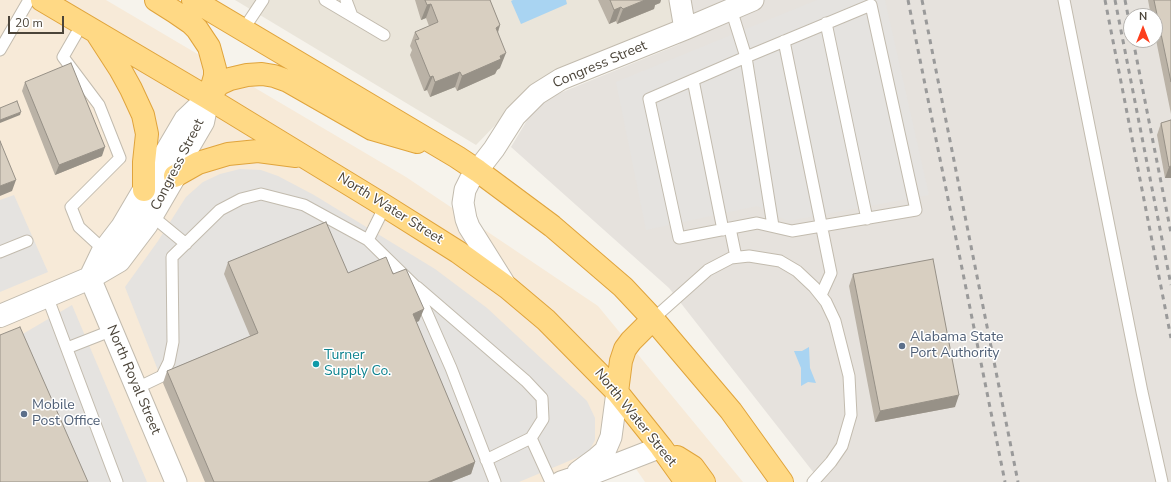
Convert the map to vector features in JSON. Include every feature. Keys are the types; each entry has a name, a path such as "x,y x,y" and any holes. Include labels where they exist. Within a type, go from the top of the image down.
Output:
{"highway":[{"name":"North Water Street","path":"42,0 208,98 386,206 458,252 508,288 546,320 617,392 661,447 686,482"},
{"path":"156,0 191,23 197,29 209,48 214,63 215,76 208,98"},
{"path":"194,0 445,150 478,171 552,226 622,288 653,319 731,411 782,482"},
{"path":"89,27 120,69 136,98 143,115 147,134 144,162 144,190"},
{"path":"208,98 219,84 230,79 247,75 262,74 274,76 288,81 372,129 445,150"},
{"path":"175,176 198,164 228,154 258,151 303,156"},
{"path":"617,392 621,361 625,349 653,319"},
{"path":"661,447 693,466 704,482"}],"street":[{"path":"680,0 685,29"},
{"name":"Congress Street","path":"508,288 474,236 466,219 463,203 465,190 470,180 494,149 515,116 537,94 561,79 753,0"},
{"name":"Congress Street","path":"0,316 90,278 119,261 147,224 175,176 179,162 203,122 208,98"},
{"name":"Congress Street","path":"90,278 104,250 122,227 185,120 208,98"},
{"name":"North Royal Street","path":"90,278 176,482"},
{"path":"566,481 605,451 611,437 617,392"},
{"path":"566,481 589,475 661,447"}],"lane":[{"path":"0,50 29,0"},
{"path":"243,30 263,0"},
{"path":"324,0 384,34"},
{"path":"346,0 352,16"},
{"path":"1064,0 1140,384 1162,482"},
{"path":"871,5 916,210 792,231 758,223 679,238 649,99 826,23 871,5"},
{"path":"731,9 746,57 773,226"},
{"path":"826,23 867,218"},
{"path":"89,27 63,57 99,105 120,158 72,207 79,226 104,250"},
{"path":"784,41 831,273 821,295"},
{"path":"693,80 727,229 736,258"},
{"path":"137,388 162,376 169,362 173,342 172,258 220,210 241,199 261,194 304,205 368,240 415,286 526,382 542,398 543,419 531,438 486,460"},
{"path":"368,240 386,206"},
{"path":"152,216 186,244"},
{"path":"0,252 27,241"},
{"path":"653,319 708,270 731,258 749,256 780,261 797,271 814,286 826,302 835,322 849,376 851,416 842,446 831,462 813,482"},
{"path":"415,286 451,368 494,482"},
{"path":"47,296 117,482"},
{"path":"67,348 113,330"},
{"path":"531,438 566,481"}],"shaded area":[{"path":"0,0 106,0 406,177 598,306 743,482 645,482 634,466 595,482 0,482"},
{"path":"235,0 670,0 675,23 538,81 476,145"},
{"path":"670,0 1171,0 1171,482 821,482 669,288 511,147 538,102 680,44"},
{"path":"817,0 885,0 929,195 788,221 757,206 646,230 616,82"},
{"path":"240,169 261,170 278,176 314,195 435,269 487,308 587,401 595,418 595,440 588,453 519,482 451,482 254,345 163,383 125,287 158,241 186,197 203,182 220,174"},
{"path":"14,195 48,272 0,292 0,200"},
{"path":"72,305 147,482 79,482 16,338"}],"water":[{"path":"566,0 567,4 521,24 511,1"},
{"path":"809,347 810,368 816,383 808,382 801,386 801,368 794,351 802,351"}],"building":[{"path":"425,0 490,0 500,25 496,28 506,53 500,56 501,59 462,76 460,72 435,82 433,76 430,77 415,40 419,39 415,32 438,22 431,4 427,5"},
{"path":"610,0 645,0 623,9 621,7 614,10"},
{"path":"1154,0 1171,0 1171,82 1163,43 1163,8 1156,8"},
{"path":"71,63 105,147 59,165 25,82"},
{"path":"17,101 21,112 0,120 0,108"},
{"path":"1171,120 1171,166 1169,167 1161,123"},
{"path":"0,141 16,180 0,186"},
{"name":"Turner Supply Co.","path":"326,222 348,273 386,257 393,274 406,269 424,309 413,314 475,462 428,482 214,482 167,371 258,333 228,262"},
{"name":"Alabama State Port Authority","path":"933,259 959,395 880,411 853,274"},
{"name":"Mobile Post Office","path":"20,327 88,482 0,482 0,335"}],"railway":[{"path":"908,0 1005,482"},
{"path":"922,0 1018,482"},
{"path":"1105,0 1171,338"},
{"path":"1115,0 1171,285"},
{"path":"1125,0 1127,8"},
{"path":"1135,48 1171,233"}],"place":[{"name":"Alabama State Port Authority","path":"902,346"},
{"name":"Turner Supply Co.","path":"316,364"},
{"name":"Mobile Post Office","path":"24,414"}]}
